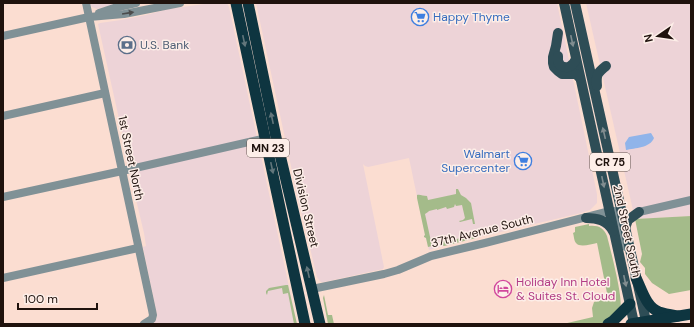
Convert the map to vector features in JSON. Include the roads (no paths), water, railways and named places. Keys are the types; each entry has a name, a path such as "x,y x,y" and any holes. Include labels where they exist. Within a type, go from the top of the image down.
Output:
{"highway":[{"name":"Division Street","path":"236,3 304,322"},
{"name":"Division Street","path":"248,3 280,155 320,324"},
{"path":"636,278 650,307 659,312 678,316"},
{"path":"608,324 630,304"},
{"path":"633,324 646,323 691,314"}],"main road":[{"name":"2nd Street South","path":"564,3 630,304 633,324"},
{"name":"2nd Street South","path":"575,3 646,323"},
{"path":"576,59 574,64 571,66 565,67 560,65 558,61 560,48 558,34 552,60 554,67 562,74 576,74 580,78"},
{"path":"586,54 591,61 606,66 597,75 597,102"},
{"path":"620,206 629,211 639,212"},
{"path":"625,228 628,220 639,212"},
{"path":"586,218 595,218 606,222 615,235"}],"street":[{"name":"1st Street North","path":"86,3 153,315 152,319 144,324"},
{"path":"3,36 89,17 114,8 136,3"},
{"path":"89,17 124,14 180,3"},
{"path":"3,116 105,94"},
{"path":"3,197 266,138"},
{"path":"639,212 691,200"},
{"path":"610,211 614,211 616,213 622,238 631,255"},
{"name":"37th Avenue South","path":"312,289 384,274 398,270 431,256 610,211"},
{"path":"3,278 138,248"}],"water":[{"path":"651,133 654,138 649,144 626,150 625,143 629,137"}],"place":[{"name":"Happy Thyme","path":"420,17"},
{"name":"U.S. Bank","path":"127,45"},
{"name":"Walmart Supercenter","path":"523,161"},
{"name":"Holiday Inn Hotel & Suites St. Cloud","path":"503,289"}]}
